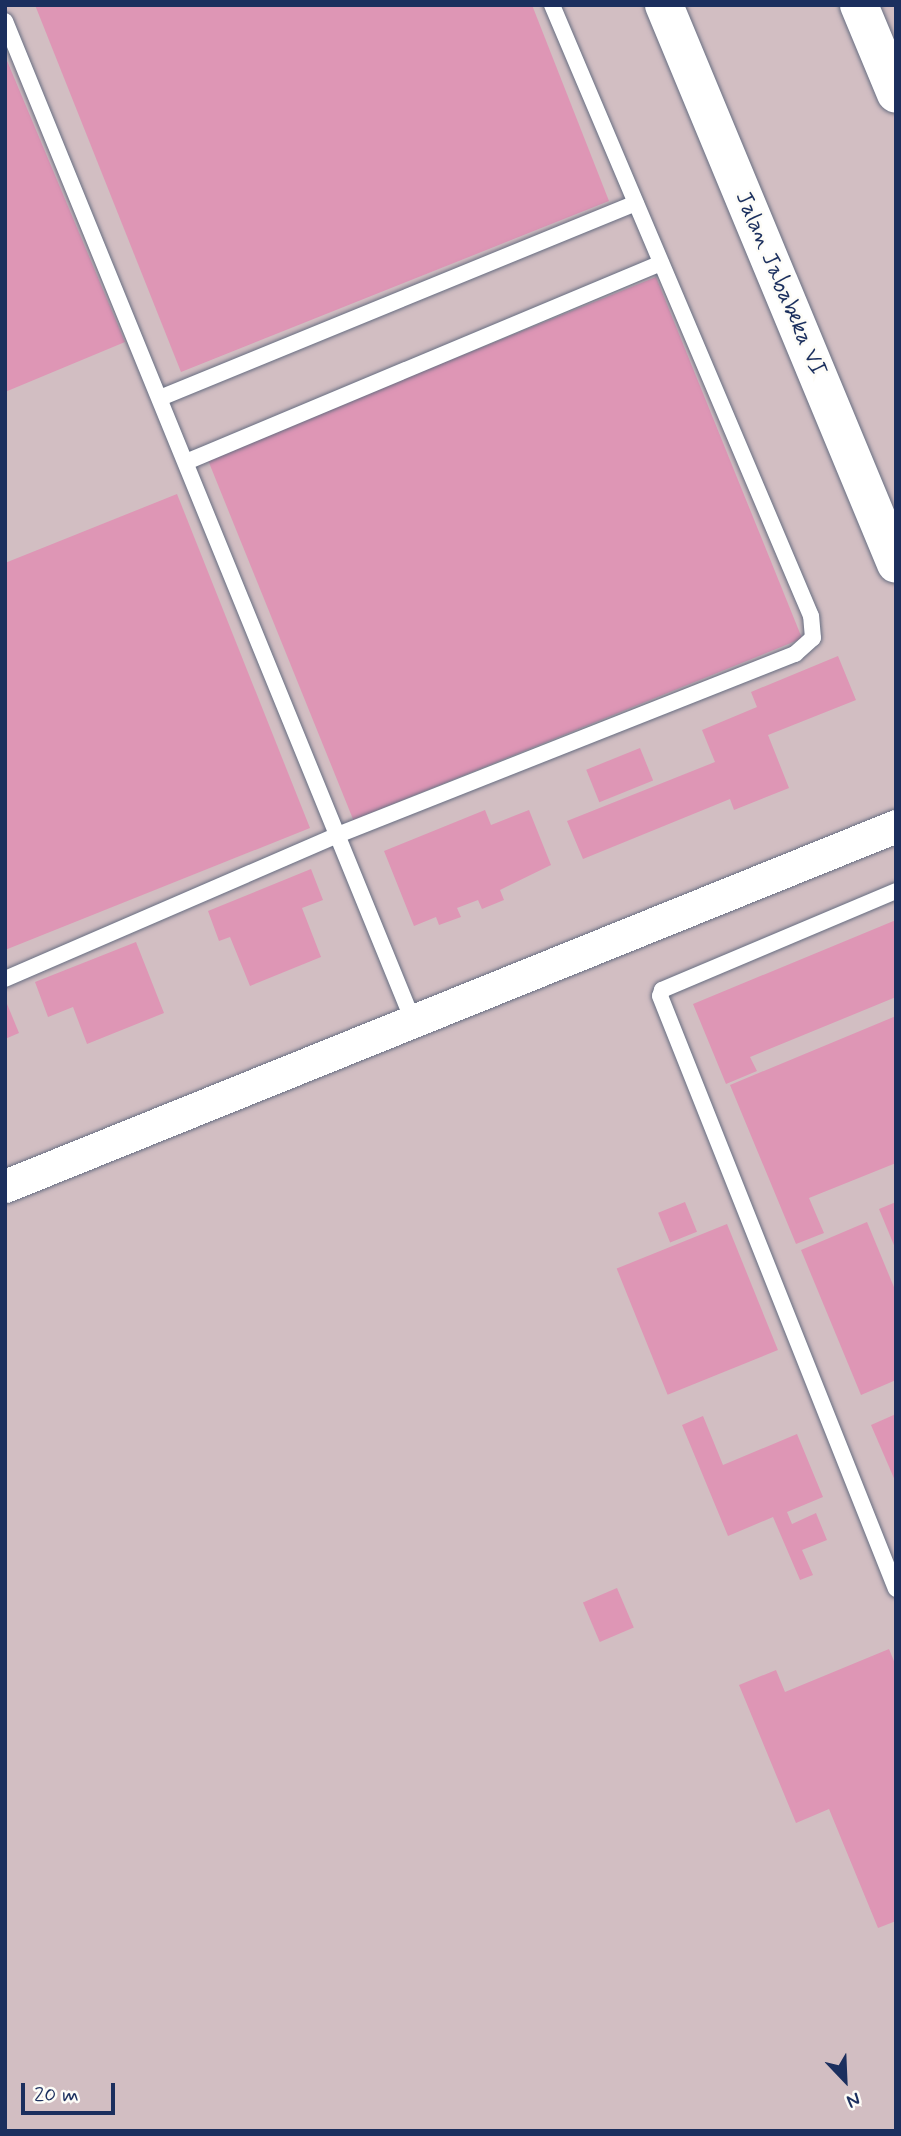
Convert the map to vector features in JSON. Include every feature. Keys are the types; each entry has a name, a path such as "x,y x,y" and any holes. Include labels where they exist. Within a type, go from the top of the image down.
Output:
{"street":[{"name":"Jalan Jababeka VI","path":"664,5 896,564"},
{"path":"859,5 887,46 896,93"},
{"path":"5,1186 896,826"}],"lane":[{"path":"5,979 335,836 795,654 813,638 811,616 552,5"},
{"path":"5,21 160,398 335,836 413,1021"},
{"path":"160,398 636,203"},
{"path":"186,463 661,263"},
{"path":"896,891 662,990 660,996 896,1590"}],"shaded area":[{"path":"5,5 896,5 896,2131 5,2131"}],"building":[{"path":"35,5 532,5 609,201 181,372"},
{"path":"5,56 125,342 5,392"},
{"path":"656,277 802,639 353,820 207,458"},
{"path":"177,494 310,828 5,950 5,563"},
{"path":"838,656 856,700 768,735 789,788 734,810 730,799 583,859 567,821 715,762 702,730 757,707 751,692"},
{"path":"640,748 653,780 599,802 586,770"},
{"path":"485,810 491,825 529,810 551,865 500,890 504,900 482,909 478,900 457,908 461,917 439,925 436,917 414,926 384,851"},
{"path":"311,869 323,900 302,908 321,957 250,986 230,937 219,941 208,911"},
{"path":"896,920 896,997 750,1057 757,1071 726,1084 693,1004"},
{"path":"136,942 164,1013 87,1044 73,1007 48,1017 35,982"},
{"path":"5,999 19,1033 5,1039"},
{"path":"896,1016 896,1163 809,1198 824,1233 796,1244 730,1085"},
{"path":"685,1202 697,1232 670,1243 658,1213"},
{"path":"896,1202 896,1250 879,1209"},
{"path":"867,1222 896,1292 896,1380 861,1395 801,1250"},
{"path":"727,1224 778,1350 668,1395 617,1269"},
{"path":"896,1414 896,1483 871,1425"},
{"path":"703,1416 723,1465 797,1434 823,1497 787,1512 792,1524 816,1513 827,1540 802,1550 813,1575 800,1580 773,1517 728,1536 682,1425"},
{"path":"617,1588 634,1628 600,1642 583,1602"},
{"path":"889,1649 896,1666 896,1921 878,1928 829,1809 796,1823 739,1685 776,1670 785,1692"}]}
